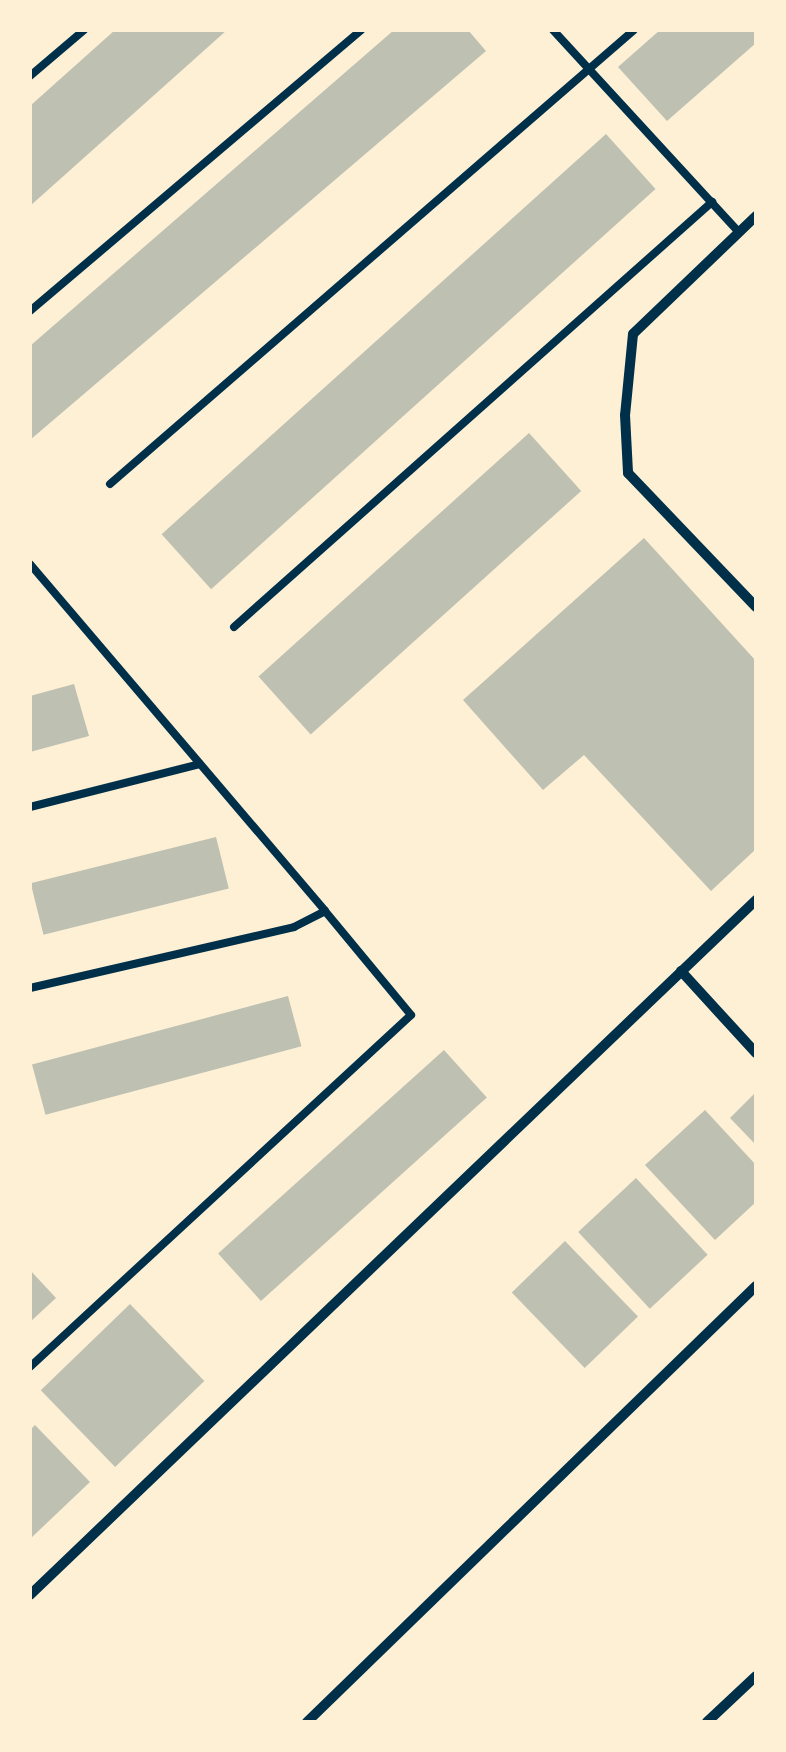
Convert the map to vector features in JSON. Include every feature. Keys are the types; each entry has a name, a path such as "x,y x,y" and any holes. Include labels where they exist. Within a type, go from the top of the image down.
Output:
{"street":[{"path":"756,216 632,334 625,415 628,473 756,607"},
{"path":"30,1594 756,900"},
{"path":"682,971 756,1053"},
{"path":"307,1722 756,1286"},
{"path":"707,1722 756,1676"}],"lane":[{"path":"30,76 84,30"},
{"path":"30,311 361,30"},
{"path":"552,30 738,231"},
{"path":"110,484 634,30"},
{"path":"234,627 712,202"},
{"path":"30,564 34,575 200,764 411,1015 30,1367"},
{"path":"30,807 200,764"},
{"path":"30,988 294,927 325,911"}],"building":[{"path":"115,30 227,30 30,206 30,106"},
{"path":"394,30 468,30 486,51 30,440 30,346"},
{"path":"660,30 756,30 756,43 667,121 618,67"},
{"path":"606,134 656,189 211,589 162,534"},
{"path":"529,433 581,491 311,735 258,677"},
{"path":"644,538 756,661 756,849 711,891 584,755 543,790 463,700"},
{"path":"74,684 89,736 30,752 30,696"},
{"path":"216,837 229,888 43,935 31,883"},
{"path":"288,996 301,1046 45,1115 32,1065"},
{"path":"444,1050 487,1098 261,1301 218,1253"},
{"path":"756,1092 756,1145 730,1118"},
{"path":"705,1110 756,1165 756,1202 715,1240 645,1165"},
{"path":"636,1178 708,1255 650,1309 578,1232"},
{"path":"565,1241 638,1317 585,1368 512,1292"},
{"path":"30,1270 56,1298 30,1322"},
{"path":"130,1304 204,1381 115,1467 41,1390"},
{"path":"35,1425 90,1482 30,1539 30,1430"}]}
